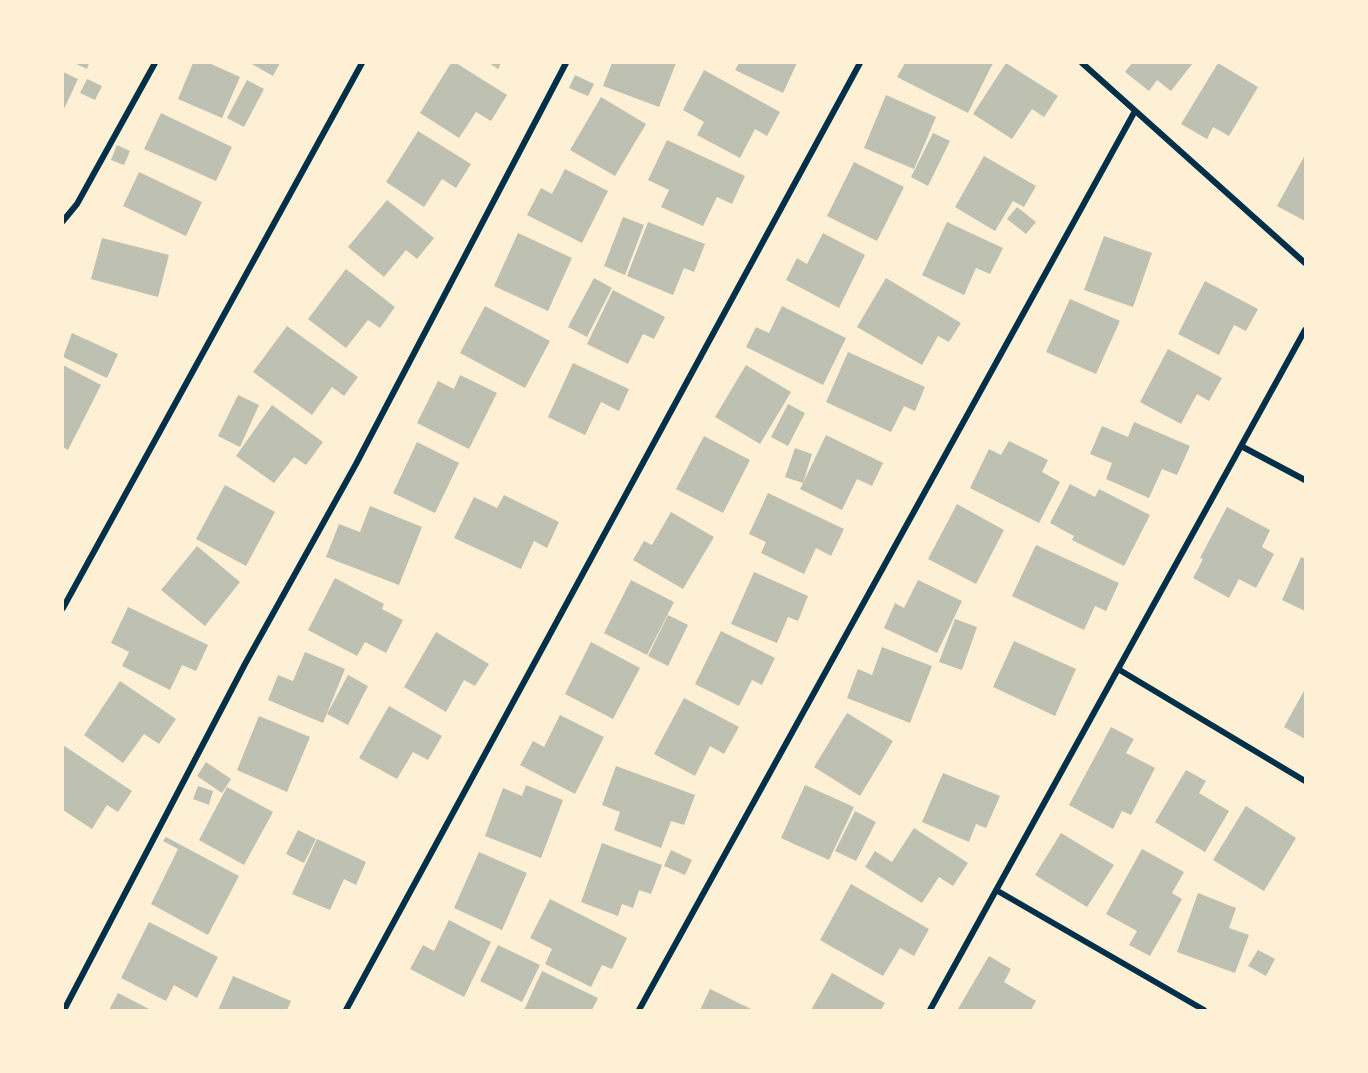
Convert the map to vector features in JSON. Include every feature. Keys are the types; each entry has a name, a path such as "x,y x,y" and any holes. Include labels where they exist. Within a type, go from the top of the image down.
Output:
{"street":[{"path":"63,221 77,204 155,63"},
{"path":"63,608 362,63"},
{"path":"64,1010 245,664 356,464 566,63"},
{"path":"346,1010 860,63"},
{"path":"1082,63 1305,263"},
{"path":"639,1010 1135,111"},
{"path":"930,1010 1305,330"},
{"path":"1241,446 1305,480"},
{"path":"1118,669 1305,781"},
{"path":"996,890 1204,1010"}],"building":[{"path":"74,63 89,63 87,69"},
{"path":"193,63 209,63 240,77 222,118 178,99"},
{"path":"250,63 280,63 273,76"},
{"path":"451,63 456,63 507,95 491,121 476,112 459,138 420,113"},
{"path":"489,63 501,63 498,69"},
{"path":"612,63 676,63 659,107 603,86"},
{"path":"739,63 797,63 783,93 735,70"},
{"path":"905,63 993,63 968,113 897,77"},
{"path":"1006,63 1058,96 1044,117 1032,109 1012,139 973,114"},
{"path":"1132,63 1193,63 1171,91 1157,80 1149,91 1125,72"},
{"path":"1218,63 1258,87 1229,136 1213,127 1207,139 1181,124"},
{"path":"704,70 780,112 767,136 755,129 740,158 697,135 704,122 683,110"},
{"path":"63,72 78,79 63,111"},
{"path":"575,75 594,84 588,96 569,88"},
{"path":"87,79 102,86 95,100 80,93"},
{"path":"247,80 264,89 244,127 227,118"},
{"path":"886,95 936,117 914,169 864,148"},
{"path":"601,97 646,124 615,176 570,150"},
{"path":"161,113 232,147 216,181 144,149"},
{"path":"418,131 471,164 456,188 442,179 424,207 386,182"},
{"path":"933,133 950,141 928,186 911,177"},
{"path":"667,140 745,176 732,204 717,197 703,226 661,207 669,190 648,180"},
{"path":"117,145 130,151 124,165 111,160"},
{"path":"1305,155 1305,221 1277,206"},
{"path":"984,156 1036,186 1024,207 1013,201 995,231 955,207"},
{"path":"854,162 904,187 877,241 827,216"},
{"path":"565,169 608,191 582,243 527,215 541,188 552,194"},
{"path":"139,172 202,202 186,236 123,206"},
{"path":"387,200 434,238 417,259 406,250 384,277 348,247"},
{"path":"1017,207 1036,222 1026,234 1007,219"},
{"path":"623,217 644,225 625,275 604,266"},
{"path":"648,222 705,244 694,272 684,268 673,295 627,276"},
{"path":"947,222 1003,248 990,274 976,268 964,295 922,275"},
{"path":"518,233 572,258 548,311 494,286"},
{"path":"823,233 865,255 839,308 786,280 797,258 807,264"},
{"path":"1104,236 1152,253 1133,307 1084,290"},
{"path":"102,238 169,255 158,297 91,279"},
{"path":"346,269 395,307 380,328 368,320 346,348 308,319"},
{"path":"594,278 612,288 587,337 568,327"},
{"path":"886,278 961,323 949,342 938,336 922,365 857,327"},
{"path":"1205,281 1258,309 1246,331 1234,325 1219,355 1178,334"},
{"path":"613,290 665,317 654,339 643,334 628,364 587,344"},
{"path":"1070,299 1120,321 1096,374 1046,352"},
{"path":"485,306 550,341 525,388 460,353"},
{"path":"782,306 846,338 823,385 746,347 756,327 769,333"},
{"path":"287,326 358,377 344,396 332,387 312,415 253,372"},
{"path":"72,333 118,354 107,378 63,357"},
{"path":"1168,349 1222,378 1209,401 1197,394 1181,424 1140,402"},
{"path":"848,352 925,387 915,411 904,406 891,432 826,402"},
{"path":"573,363 629,389 619,411 601,402 585,435 548,417"},
{"path":"63,365 101,385 68,450 63,447"},
{"path":"746,365 791,392 760,444 715,417"},
{"path":"460,375 497,393 469,449 417,423 438,381 454,389"},
{"path":"238,395 259,405 240,447 218,436"},
{"path":"788,404 805,413 788,446 771,437"},
{"path":"272,405 323,442 306,465 294,457 274,483 236,456"},
{"path":"1134,422 1190,446 1177,475 1162,469 1149,498 1106,479 1112,463 1090,454 1102,426 1128,437"},
{"path":"826,435 883,463 872,486 857,479 842,510 800,489"},
{"path":"704,436 750,460 723,513 676,489"},
{"path":"1009,441 1048,460 1042,472 1060,482 1039,523 970,488 989,449 1001,455"},
{"path":"417,442 459,463 435,513 393,493"},
{"path":"795,448 812,454 803,483 785,477"},
{"path":"1070,484 1095,497 1099,489 1150,515 1124,566 1072,540 1074,536 1050,523"},
{"path":"225,485 275,512 246,566 196,539"},
{"path":"768,493 844,529 831,556 816,548 804,574 761,553 766,542 749,534"},
{"path":"504,495 559,522 547,548 534,541 521,569 454,538 474,497 497,508"},
{"path":"957,504 1004,530 976,584 928,559"},
{"path":"370,506 422,527 399,585 326,557 339,524 360,532"},
{"path":"1227,507 1270,530 1262,547 1274,554 1256,588 1239,579 1229,598 1193,578 1203,559 1200,558"},
{"path":"671,512 714,537 683,589 633,560 644,541 652,545"},
{"path":"1036,545 1119,583 1106,611 1095,606 1084,630 1012,596"},
{"path":"197,546 240,582 205,626 161,590"},
{"path":"1301,557 1305,559 1305,611 1282,600"},
{"path":"754,572 808,596 798,621 788,617 777,643 731,624"},
{"path":"335,578 384,604 382,609 403,620 386,653 365,642 357,656 308,630"},
{"path":"631,580 674,602 647,655 604,633"},
{"path":"918,580 962,601 937,653 884,628 895,603 904,608"},
{"path":"128,607 208,645 196,671 182,665 170,690 122,666 129,652 111,643"},
{"path":"668,615 688,625 668,666 648,656"},
{"path":"955,619 977,627 962,670 939,662"},
{"path":"721,631 775,658 762,685 752,680 739,706 695,684"},
{"path":"436,632 489,664 475,686 464,680 446,712 404,687"},
{"path":"1014,641 1076,669 1055,716 993,687"},
{"path":"591,642 640,668 613,719 565,694"},
{"path":"882,647 932,666 910,723 847,698 858,669 872,675"},
{"path":"305,652 345,669 323,723 268,700 278,675 293,681"},
{"path":"348,675 368,686 348,725 327,714"},
{"path":"120,681 176,719 159,744 144,734 123,763 84,735"},
{"path":"1305,689 1305,739 1284,727"},
{"path":"684,698 739,727 724,754 710,746 695,776 654,754"},
{"path":"389,706 442,736 428,760 413,752 397,779 359,758"},
{"path":"847,713 893,741 860,796 814,767"},
{"path":"560,715 604,737 575,794 520,765 533,741 544,747"},
{"path":"259,716 310,737 287,792 237,770"},
{"path":"1111,727 1134,739 1126,753 1155,768 1131,815 1122,811 1113,829 1069,805"},
{"path":"63,745 132,791 118,812 107,805 92,829 63,810"},
{"path":"206,762 231,779 222,793 197,776"},
{"path":"616,766 695,795 684,825 671,821 661,848 614,830 620,812 602,805"},
{"path":"1186,770 1206,781 1199,793 1229,811 1205,852 1155,822"},
{"path":"943,773 1000,796 986,828 976,824 969,842 922,822"},
{"path":"526,785 563,800 541,858 485,836 503,788 522,796"},
{"path":"805,785 854,807 829,860 781,838"},
{"path":"198,786 213,791 209,805 193,799"},
{"path":"227,787 273,812 244,865 199,840"},
{"path":"1246,806 1296,838 1264,891 1213,860"},
{"path":"855,811 876,822 856,861 835,851"},
{"path":"914,828 968,863 953,886 939,877 922,903 865,867 875,851 892,862"},
{"path":"298,830 316,839 304,863 286,854"},
{"path":"1061,833 1114,865 1087,907 1035,875"},
{"path":"166,837 239,876 208,935 151,904 178,849 163,841"},
{"path":"317,839 366,862 356,885 344,879 330,910 292,894"},
{"path":"602,843 662,865 651,894 639,890 633,908 622,904 618,916 581,902"},
{"path":"1142,849 1184,872 1172,893 1182,899 1150,956 1129,945 1137,931 1106,914"},
{"path":"671,850 692,860 685,875 664,866"},
{"path":"479,852 527,873 502,930 454,908"},
{"path":"851,884 929,929 914,956 900,948 883,976 820,940"},
{"path":"1198,893 1236,908 1229,928 1249,935 1235,973 1177,952"},
{"path":"550,899 627,938 612,969 602,965 591,987 545,964 552,949 530,938"},
{"path":"449,920 491,942 464,997 410,969 423,945 434,951"},
{"path":"149,922 218,957 197,998 174,985 166,1001 121,978"},
{"path":"498,945 540,965 522,1002 480,981"},
{"path":"1258,950 1275,959 1266,976 1248,966"},
{"path":"989,956 1011,969 1004,982 1036,1001 1031,1010 958,1009"},
{"path":"542,971 598,998 592,1010 524,1010"},
{"path":"832,973 885,1003 881,1010 811,1010"},
{"path":"233,976 291,1001 287,1010 218,1010"},
{"path":"710,989 753,1010 700,1010"},
{"path":"118,993 151,1010 109,1010"}]}
